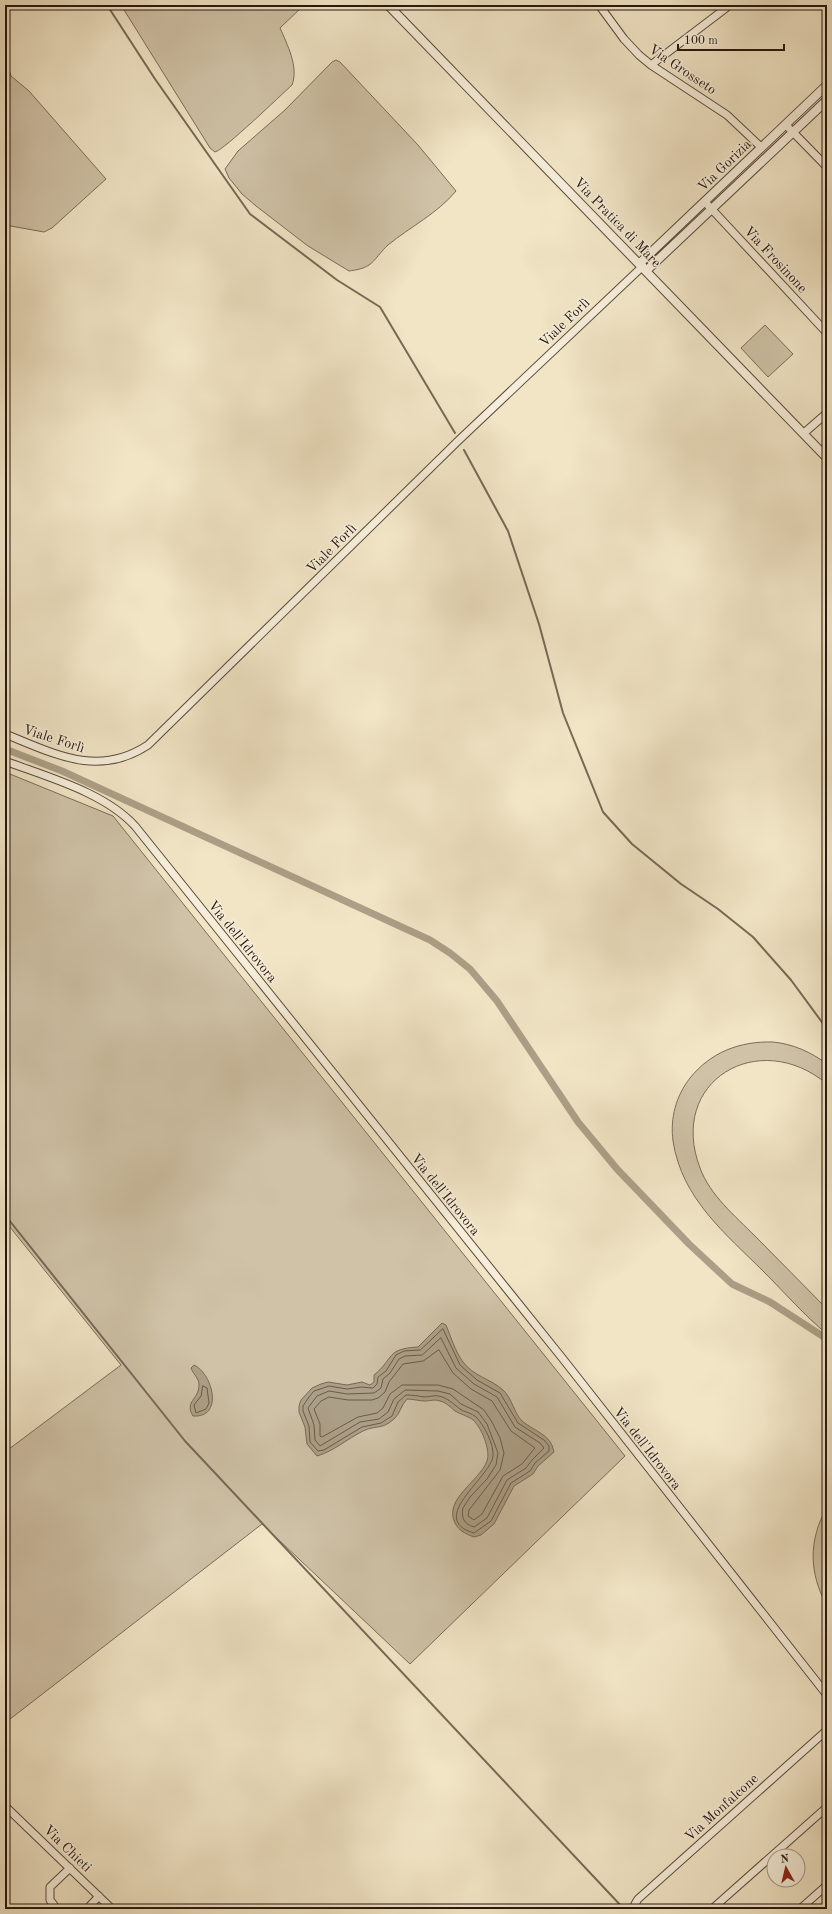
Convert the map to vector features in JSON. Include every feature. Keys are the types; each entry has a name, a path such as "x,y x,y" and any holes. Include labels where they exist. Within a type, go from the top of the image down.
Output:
{"street":[{"name":"Via Pratica di Mare","path":"388,5 827,458"},
{"name":"Via Grosseto","path":"599,5 628,44 651,65 727,115 761,147"},
{"path":"651,65 730,5"},
{"name":"Via Gorizia","path":"643,267 705,202 827,85"},
{"name":"Via Gorizia","path":"643,267 712,209 827,100"},
{"path":"786,125 827,167"},
{"name":"Via Frosinone","path":"705,202 827,333"},
{"name":"Viale Forlì","path":"5,734 65,757 87,762 102,762 120,758 148,745 453,446 643,267"},
{"path":"804,433 827,412"},
{"name":"Via dell'Idrovora","path":"5,761 104,801 126,816 135,826 563,1359 827,1695"},
{"name":"Via Monfalcone","path":"635,1907 638,1899 827,1730"},
{"name":"Via Chieti","path":"5,1806 112,1909"},
{"path":"712,1909 827,1808"},
{"path":"54,1905 50,1900 50,1887 70,1868"},
{"path":"800,1909 827,1885"},
{"path":"87,1909 99,1896"}],"shaded area":[{"path":"121,5 304,5 280,28 289,48 293,63 294,78 292,85 240,133 215,152 210,148"},
{"path":"336,60 340,62 418,145 456,191 441,206 396,238 369,265 349,271 308,246 256,206 242,194 229,178 225,169 238,151 285,110 332,62"},
{"path":"5,67 8,67 11,76 29,91 106,179 52,228 44,232 5,225"},
{"path":"765,325 793,354 768,377 741,348"},
{"path":"5,772 113,816 625,1456 410,1664 262,1524 5,1723 5,1452 121,1365 5,1221"},
{"path":"761,1042 773,1042 802,1049 827,1064 827,1084 801,1068 774,1061 748,1063 726,1072 708,1088 696,1110 693,1137 700,1168 710,1187 731,1213 827,1309 827,1334 720,1229 707,1214 695,1198 686,1180 678,1162 673,1141 672,1124 675,1108 685,1085 698,1069 717,1055 738,1046"},
{"path":"827,1507 827,1535 824,1563 827,1579 827,1606 817,1581 813,1557 816,1532"}],"water":[{"path":"442,1323 446,1325 453,1344 467,1367 503,1390 509,1397 519,1418 546,1437 550,1441 554,1452 538,1466 533,1474 514,1486 494,1524 481,1535 474,1537 459,1528 455,1523 453,1514 454,1506 458,1498 483,1468 488,1456 488,1451 482,1432 472,1419 455,1411 447,1404 440,1401 407,1399 396,1417 386,1425 363,1431 329,1451 317,1456 307,1444 305,1427 299,1412 301,1400 312,1388 321,1384 328,1382 347,1385 362,1382 370,1385 374,1382 374,1375 395,1352 407,1348 418,1347"},
{"path":"194,1365 201,1370 206,1377 210,1386 212,1403 209,1410 203,1415 193,1416 190,1407 197,1394 199,1385 198,1380 191,1368"}],"waterway":[{"path":"107,5 155,79 250,214 337,280 380,307 455,433"},
{"path":"464,450 508,531 539,624 563,713 603,812 632,844 681,884 718,909 753,937 791,980 827,1029"},
{"path":"5,749 62,771 430,940 450,953 470,969 497,1001 578,1122 617,1169 689,1244 732,1284 770,1302 827,1339"},
{"path":"5,1215 185,1441 624,1909"}]}
